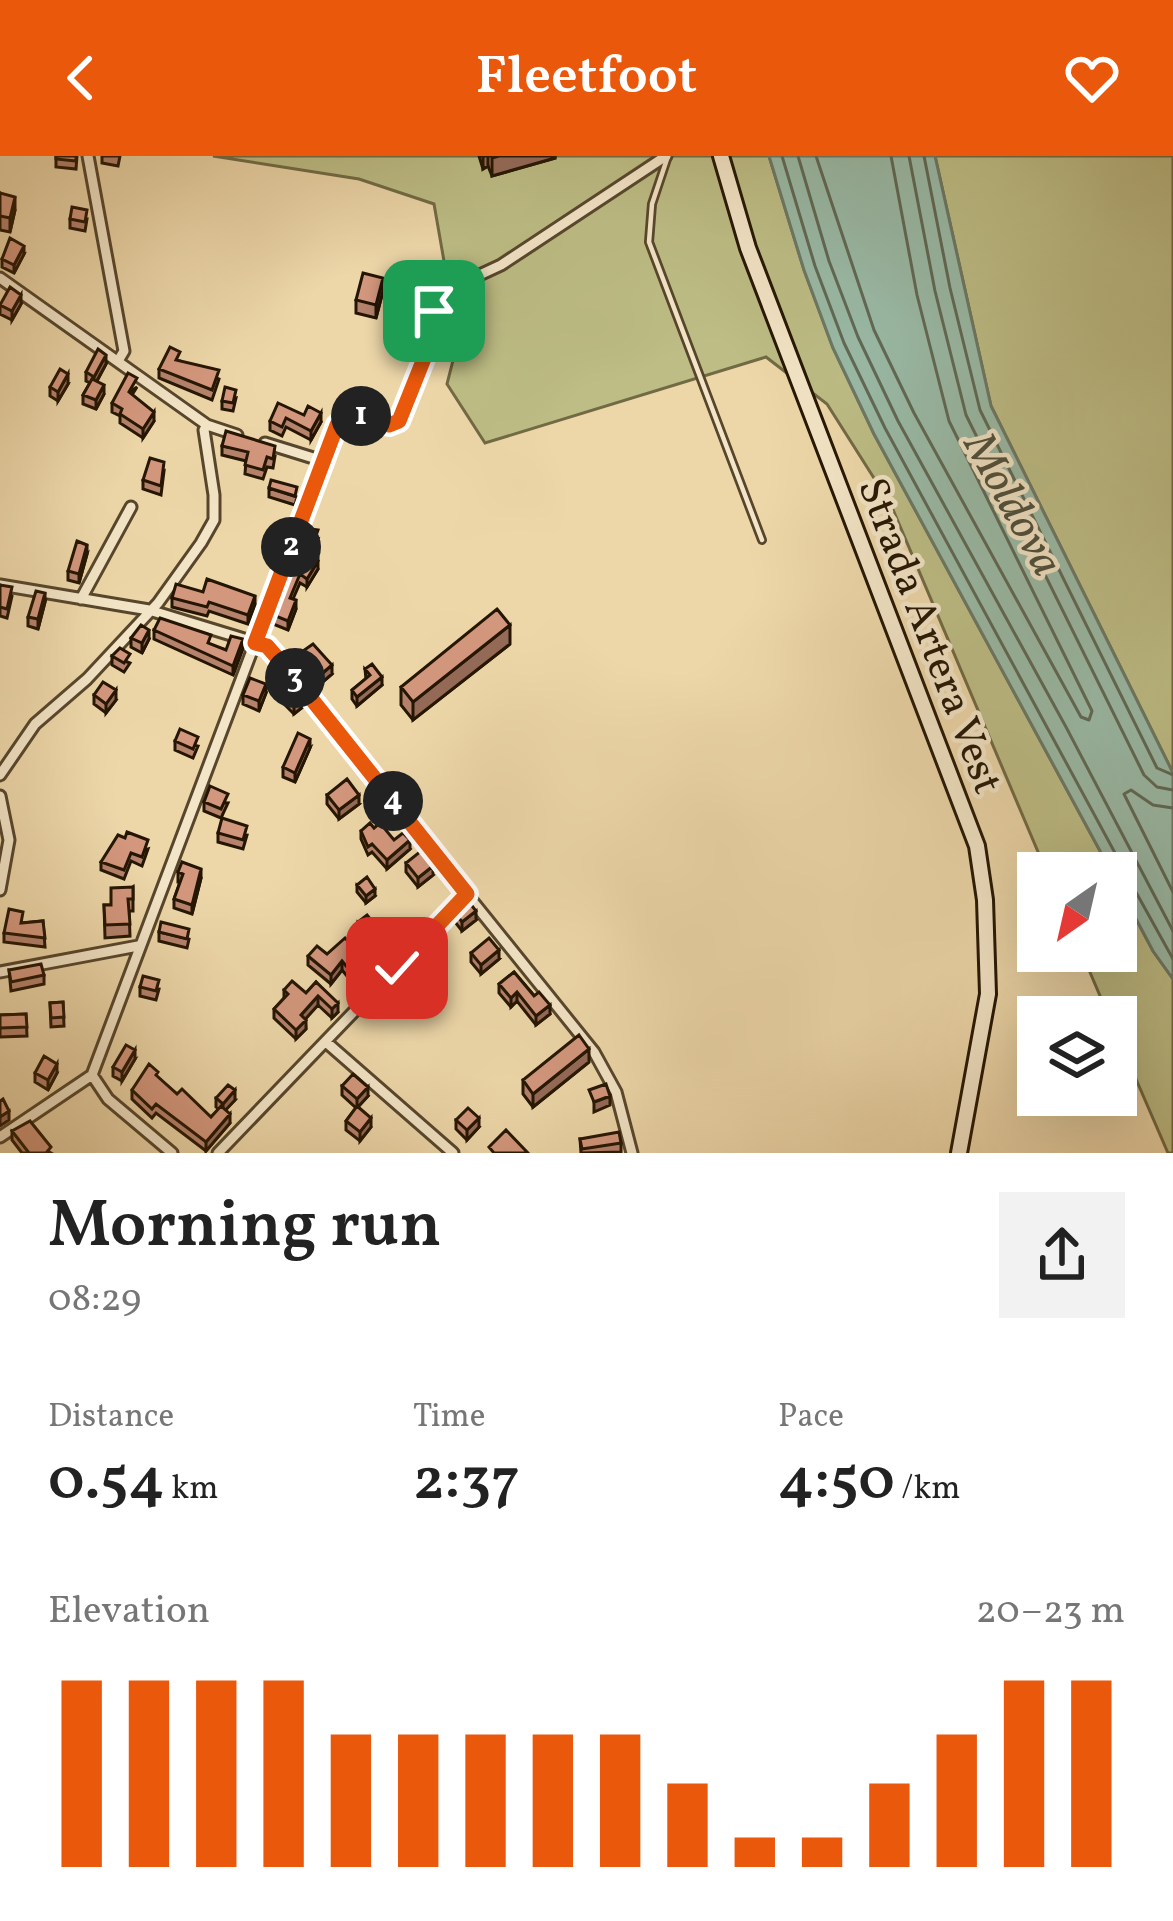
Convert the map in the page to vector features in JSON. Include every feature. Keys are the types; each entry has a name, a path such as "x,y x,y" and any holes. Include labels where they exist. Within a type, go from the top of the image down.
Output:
{"main road":[{"name":"Strada Artera Vest","path":"721,156 748,248 976,846 985,900 988,994 959,1153"}],"street":[{"path":"88,156 124,351 118,361"},
{"path":"0,1137 92,1075 337,425 352,415 389,425 399,421 429,346 434,311 451,286 501,265 667,156"},
{"path":"0,278 207,425 323,461"},
{"path":"0,775 35,724 87,679 158,603 202,544 214,520 207,425"},
{"path":"81,599 131,507"},
{"path":"0,585 149,610 267,646 594,1052 616,1092 632,1153"},
{"path":"0,796 9,840 0,890"},
{"path":"218,1153 467,894"},
{"path":"0,972 139,946"},
{"path":"326,1042 453,1153"},
{"path":"92,1075 108,1099 172,1153"}],"lane":[{"path":"667,156 652,204 649,242 762,540"}],"green space":[{"path":"213,156 769,156 833,348 874,434 1101,852 1038,852 891,505 827,404 766,357 485,443 447,384 468,302 451,301 434,204 359,179"},
{"path":"935,156 1173,156 1173,773 991,406"},
{"path":"1137,921 1173,979 1173,1153 1168,1153 1137,1081 1137,996 1100,996 1090,972 1137,972"}],"water":[{"name":"Moldova","path":"769,156 935,156 991,406 1173,773 1173,979 1137,921 1137,852 1101,852 874,434 833,348"}],"building":[{"path":"0,193 15,197 10,218 0,216"},
{"path":"72,207 87,210 85,222 70,219"},
{"path":"10,238 24,246 14,265 2,259"},
{"path":"363,273 383,278 376,305 356,300"},
{"path":"10,287 21,295 12,311 0,305"},
{"path":"170,347 180,352 176,360 219,370 212,390 159,369"},
{"path":"98,349 106,355 94,377 86,372"},
{"path":"60,369 68,374 58,392 50,387"},
{"path":"128,373 137,378 129,392 154,412 143,429 112,403"},
{"path":"92,379 104,385 96,400 83,395"},
{"path":"225,387 236,390 233,403 222,401"},
{"path":"278,403 304,415 308,406 321,413 311,431 286,418 282,427 270,421"},
{"path":"226,431 275,446 273,459 267,457 263,470 245,465 248,452 222,446"},
{"path":"150,458 164,462 161,486 143,480"},
{"path":"271,480 297,487 295,496 269,488"},
{"path":"304,528 318,530 309,555 318,561 307,579 300,574 290,598 296,600 288,621 273,615 290,568 304,546 299,544"},
{"path":"77,541 87,545 79,574 68,571"},
{"path":"207,579 255,596 248,615 209,602 207,607 172,598 176,584 203,592"},
{"path":"0,585 12,587 7,609 0,607"},
{"path":"36,591 45,593 38,619 28,617"},
{"path":"497,609 510,625 413,702 401,687"},
{"path":"160,618 211,635 208,643 226,650 231,636 243,639 233,666 154,630"},
{"path":"141,625 149,630 142,643 131,638"},
{"path":"313,644 332,665 318,677 300,653"},
{"path":"120,648 130,654 124,663 112,656"},
{"path":"372,664 382,677 357,697 352,690 370,675 365,669"},
{"path":"250,678 266,684 259,701 243,695"},
{"path":"103,682 116,690 106,704 94,695"},
{"path":"292,682 304,697 294,705 281,692"},
{"path":"180,729 198,737 193,749 175,741"},
{"path":"298,733 310,739 295,773 283,767"},
{"path":"347,779 359,795 339,810 327,795"},
{"path":"210,786 228,794 221,809 204,802"},
{"path":"222,818 247,826 243,840 218,833"},
{"path":"370,823 374,828 380,823 394,840 403,833 410,840 387,860 372,844 368,847 361,831"},
{"path":"127,832 148,840 142,857 131,853 124,870 101,862 118,835 125,838"},
{"path":"421,851 433,866 418,878 406,863"},
{"path":"182,862 201,869 192,905 174,899"},
{"path":"367,877 375,889 366,896 357,885"},
{"path":"133,887 133,899 128,899 130,924 105,925 104,905 111,905 111,888"},
{"path":"469,902 476,911 462,922 455,913"},
{"path":"9,909 23,912 21,923 43,921 45,938 4,933"},
{"path":"367,915 371,920 380,919 390,930 375,942 358,922"},
{"path":"161,922 189,929 187,939 159,932"},
{"path":"345,938 358,952 353,957 360,966 352,973 342,961 331,975 308,956 317,946 327,954"},
{"path":"489,938 499,950 481,965 471,953"},
{"path":"431,942 441,953 427,965 417,953"},
{"path":"41,964 44,975 11,982 9,970"},
{"path":"514,972 534,996 539,992 550,1005 536,1016 517,992 511,998 499,984"},
{"path":"143,976 159,980 156,991 140,987"},
{"path":"292,981 306,993 316,982 338,1003 332,1009 318,996 301,1015 306,1020 296,1030 274,1009 288,994 284,990"},
{"path":"63,1002 64,1017 51,1018 50,1003"},
{"path":"26,1014 27,1027 0,1028 0,1015"},
{"path":"579,1035 589,1049 533,1094 523,1080"},
{"path":"126,1045 135,1050 122,1072 113,1067"},
{"path":"44,1056 57,1064 48,1080 35,1073"},
{"path":"149,1064 177,1094 182,1089 211,1117 221,1106 230,1114 206,1142 156,1104 152,1109 132,1090"},
{"path":"353,1074 368,1087 357,1099 342,1086"},
{"path":"606,1084 610,1096 594,1102 589,1090"},
{"path":"228,1085 235,1090 223,1104 216,1098"},
{"path":"0,1101 9,1111 0,1117"},
{"path":"357,1106 371,1118 360,1132 346,1121"},
{"path":"468,1108 479,1118 467,1130 456,1120"},
{"path":"30,1121 51,1147 46,1153 29,1153 12,1131"},
{"path":"506,1130 528,1153 494,1153 489,1147"},
{"path":"619,1132 621,1143 582,1149 580,1139"}],"route":[{"path":"397,968 467,894 294,677 267,646 255,643 337,425 352,415 389,425 399,421 429,346 434,311"}]}
